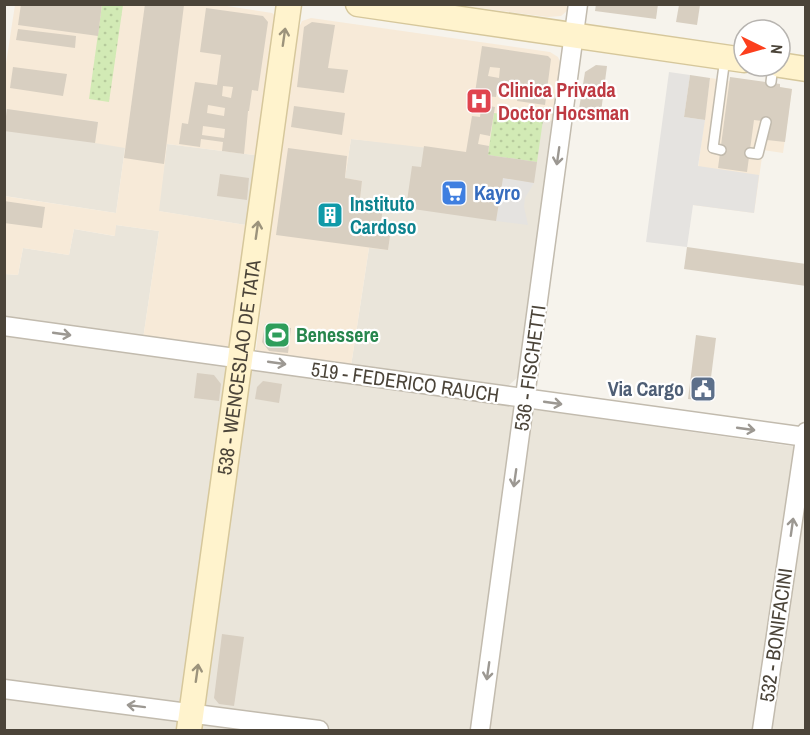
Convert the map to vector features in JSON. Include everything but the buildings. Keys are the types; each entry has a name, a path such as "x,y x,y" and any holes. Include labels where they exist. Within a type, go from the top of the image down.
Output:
{"street":[{"name":"538 - WENCESLAO DE TATA","path":"190,722 289,4"},
{"path":"358,4 732,59"},
{"name":"536 - FISCHETTI","path":"480,730 578,4"},
{"name":"519 - FEDERICO RAUCH","path":"4,326 805,437"},
{"name":"532 - BONIFACINI","path":"762,730 806,432"},
{"path":"4,689 190,722 319,730"}],"lane":[{"path":"721,150 713,148 732,67"},
{"path":"750,153 758,154 766,122"}],"shaded area":[{"path":"214,4 272,13 279,18 263,156 167,144 159,211 252,226 232,344 223,349 143,339 159,231 116,225 115,236 74,229 69,255 23,248 18,275 5,274 4,196 116,213 125,148 95,143 98,122 5,109 5,70 15,5"},
{"path":"457,5 569,5 567,11 561,16 548,17"},
{"path":"311,18 550,52 558,57 562,66 555,121 494,113 488,155 351,139 345,178 362,181 360,199 384,202 380,227 391,229 388,250 369,248 351,366 263,355 256,350 293,40 302,21"},
{"path":"669,72 690,75 684,117 705,120 698,166 759,175 754,213 693,205 687,247 646,242"},
{"path":"710,78 792,89 783,153 763,150 754,213 693,205"},
{"path":"4,108 98,122 125,148 116,213 5,196"},
{"path":"494,113 555,121 518,377 507,387 351,366 369,248 391,229 380,228 345,178 351,139 424,146"},
{"path":"167,144 263,156 252,226 158,211"},
{"path":"503,178 534,183 525,198 524,207 528,225 496,221"},
{"path":"116,225 159,231 143,339 5,319 5,274 18,275 23,248 69,255 74,229 114,236"},
{"path":"4,334 805,448 805,730 5,730"}],"green space":[{"path":"102,5 123,5 109,102 89,99"},
{"path":"494,113 543,120 537,162 488,155"}],"place":[{"name":"Clinica Privada Doctor Hocsman","path":"479,101"},
{"name":"Kayro","path":"454,193"},
{"name":"Instituto Cardoso","path":"330,215"},
{"name":"Benessere","path":"277,335"},
{"name":"Via Cargo","path":"703,389"}]}
